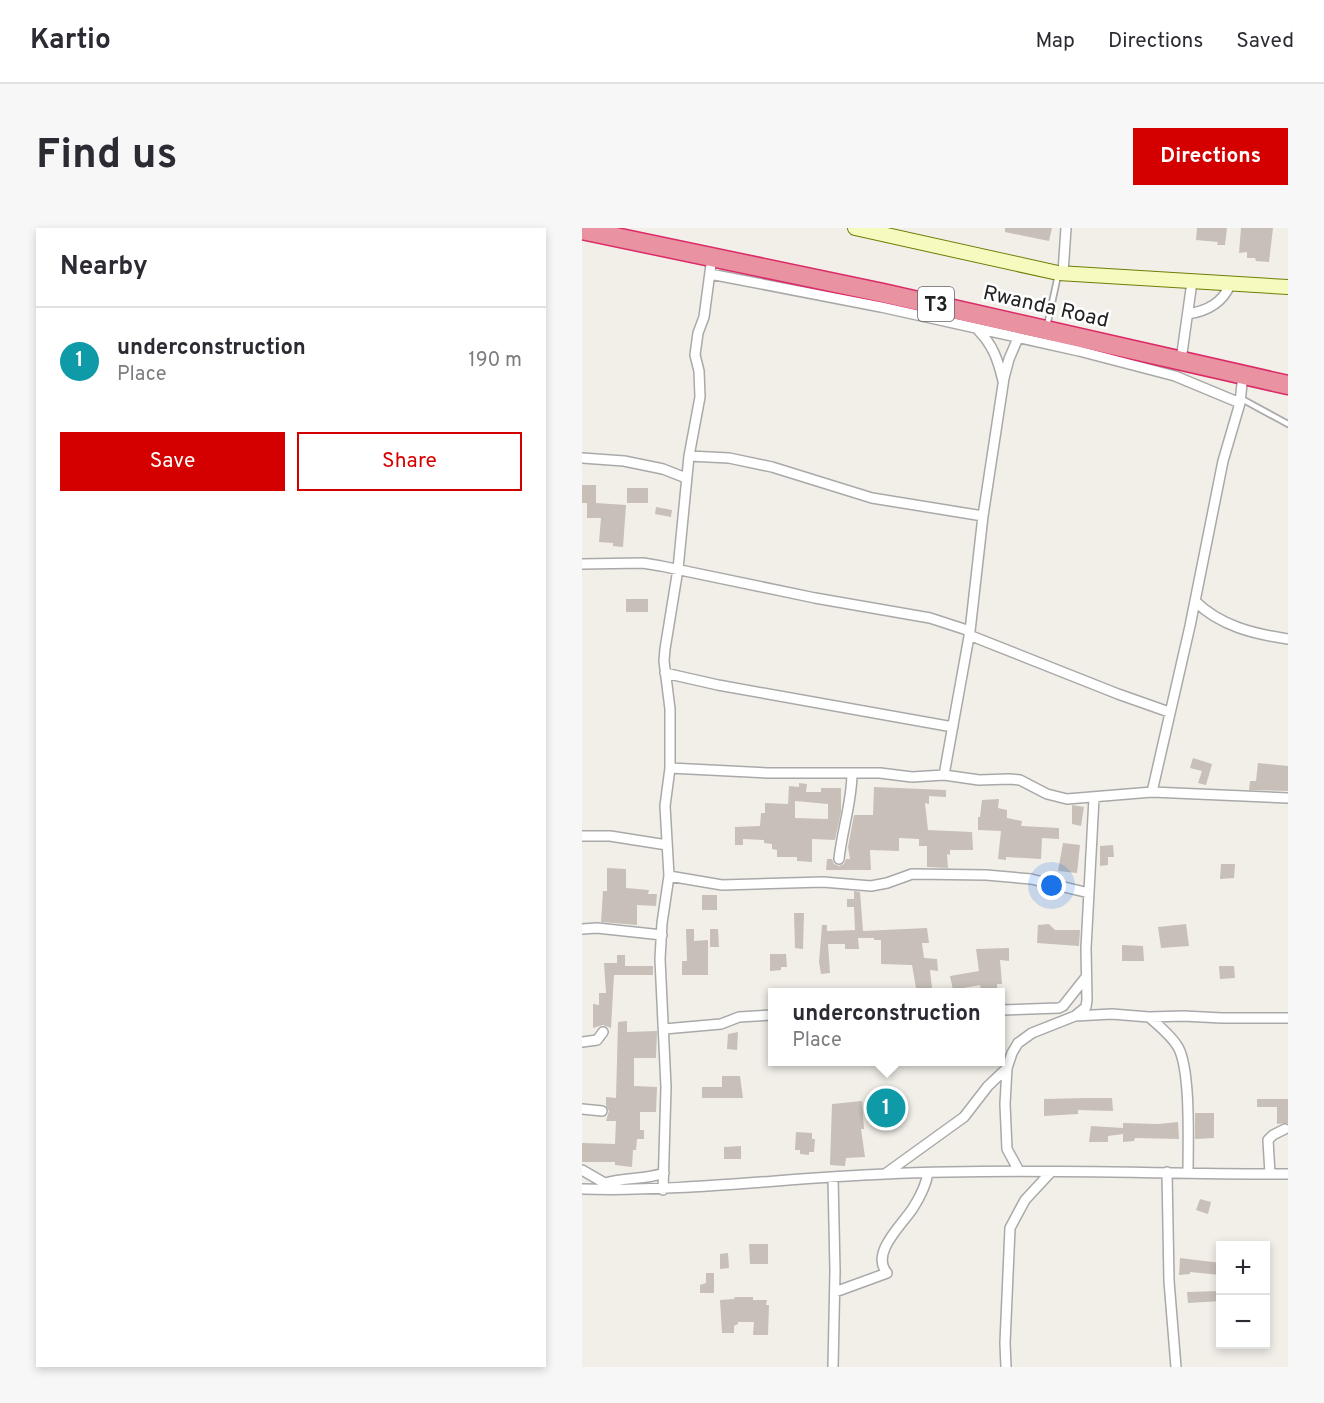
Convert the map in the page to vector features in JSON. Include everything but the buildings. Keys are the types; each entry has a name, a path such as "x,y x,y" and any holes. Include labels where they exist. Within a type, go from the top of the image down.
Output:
{"highway":[{"name":"Rwanda Road","path":"582,230 711,266 1047,329 1288,385"}],"street":[{"path":"855,228 1060,273 1288,287"},
{"path":"1060,273 1066,228"},
{"path":"663,1190 666,1087 660,959 669,876 665,806 670,768 670,710 665,673 666,633 678,569 686,478 700,397 699,371 695,355 698,333 704,317 711,266 881,308 1148,368 1240,401"},
{"path":"1181,360 1192,282"},
{"path":"1188,314 1203,311 1216,304 1230,285"},
{"path":"978,330 994,350 1003,383"},
{"path":"944,775 970,633 983,516 1003,383 1009,359 1018,338"},
{"path":"1152,792 1195,602 1223,461 1240,401 1243,374"},
{"path":"689,456 740,460 772,466 872,498 983,516"},
{"path":"582,458 634,463 663,469 686,478"},
{"path":"582,564 643,562 815,598 930,618 1118,694 1169,712"},
{"path":"1195,602 1216,619 1257,633 1288,639"},
{"path":"665,673 718,685 953,727"},
{"path":"670,768 768,773 880,773 912,777 944,775 979,780 1009,778 1020,780 1056,797 1094,798 1152,792 1288,798"},
{"path":"839,859 841,837 852,793 852,773"},
{"path":"1076,1016 1086,1007 1087,1000 1094,798"},
{"path":"582,836 610,836 667,845"},
{"path":"669,876 723,885 823,882 871,886 912,874 986,875 1031,879 1089,893"},
{"path":"582,929 597,928 662,935"},
{"path":"1005,1010 1064,1006 1086,977"},
{"path":"664,1029 721,1024 740,1017 768,1014"},
{"path":"1019,1172 1007,1149 1005,1104 1007,1068 1018,1043 1032,1033 1076,1016 1112,1014 1149,1017 1288,1018"},
{"path":"1149,1017 1178,1047 1183,1060 1188,1173"},
{"path":"582,1042 597,1040 603,1032"},
{"path":"885,1174 964,1117 988,1086 1007,1068"},
{"path":"582,1109 602,1111"},
{"path":"1270,1174 1268,1140 1285,1129"},
{"path":"1006,1367 1010,1228 1025,1200 1052,1172"},
{"path":"1167,1172 1170,1299 1176,1367"},
{"path":"585,1173 617,1190"},
{"path":"606,1183 624,1178 650,1177 664,1173"},
{"path":"835,1292 887,1273 882,1268 882,1256 891,1238 918,1199 928,1173"},
{"path":"582,1189 663,1190 833,1177 928,1173 1288,1174"},
{"path":"833,1177 835,1292 833,1367"}],"lane":[{"path":"1047,329 1060,273"},
{"path":"1240,401 1288,424"}],"place":[{"name":"underconstruction","path":"886,1108"}]}
